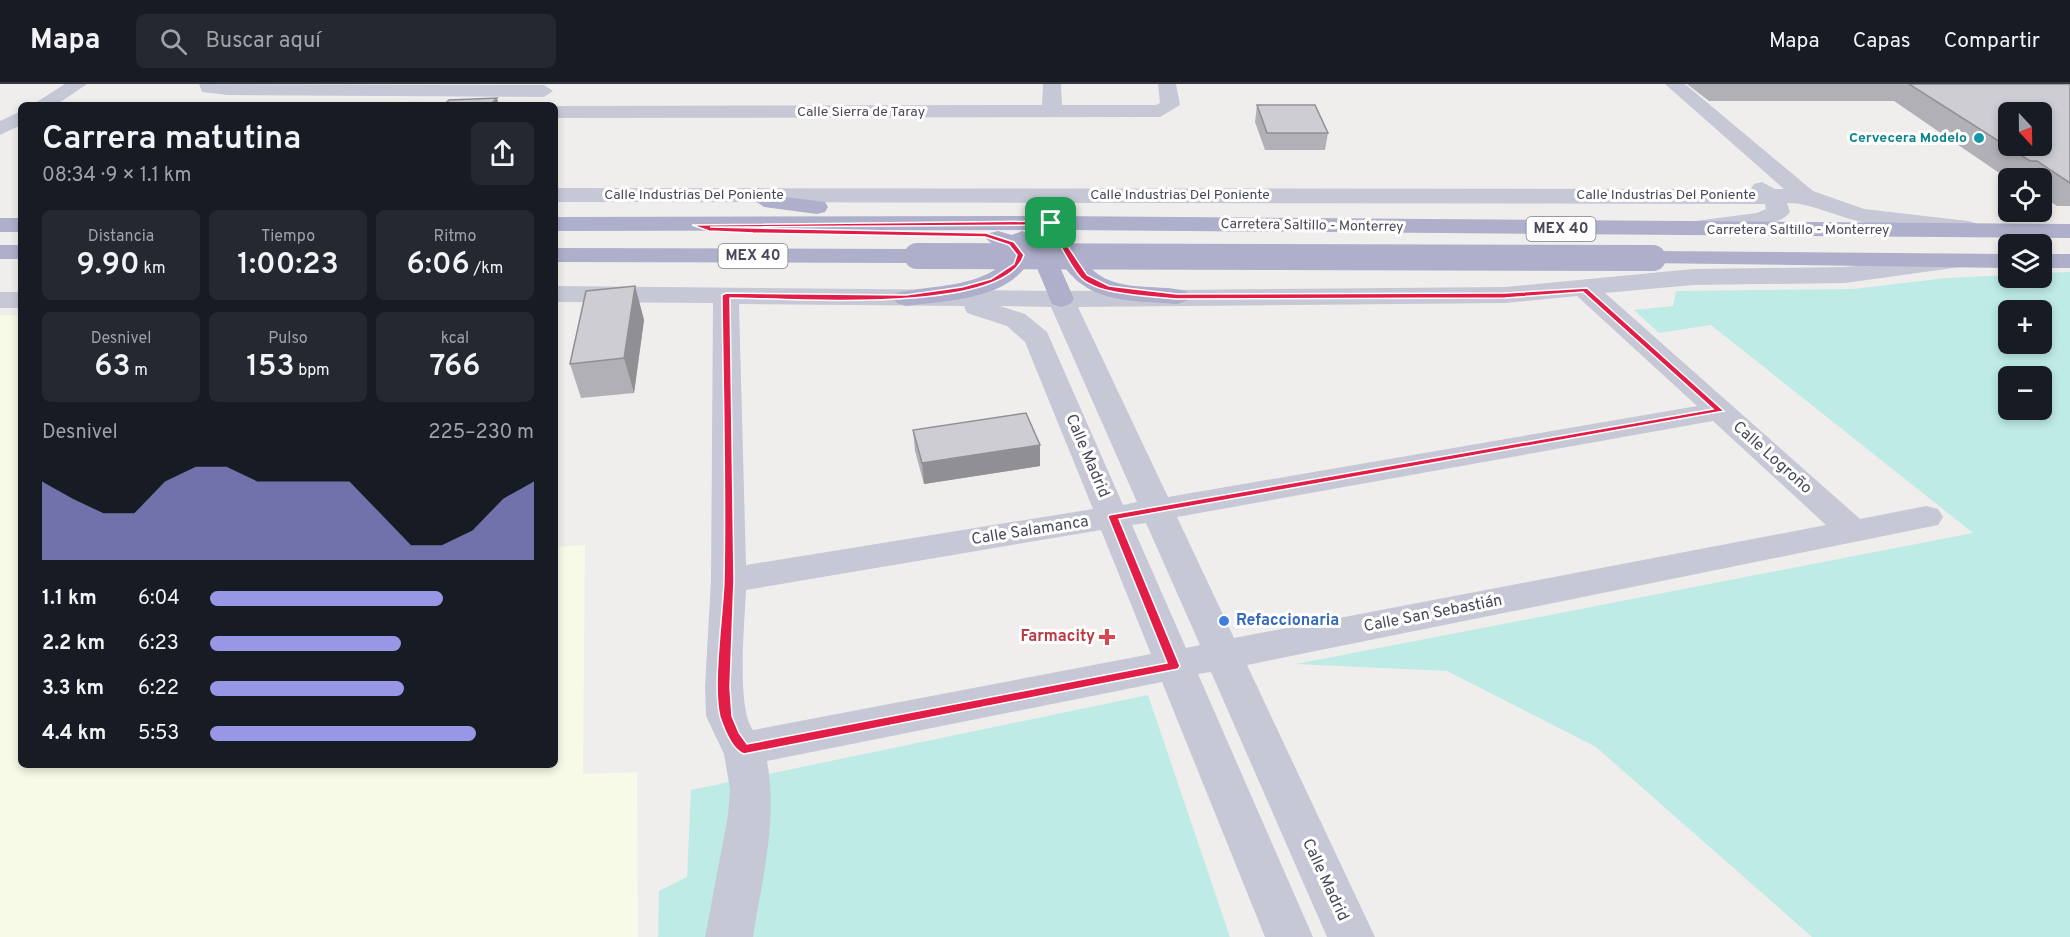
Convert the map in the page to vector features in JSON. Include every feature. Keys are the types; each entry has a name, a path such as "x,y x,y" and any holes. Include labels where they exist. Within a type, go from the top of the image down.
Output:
{"main road":[{"path":"758,195 772,202 811,207 1032,210 1044,214 1077,267 1090,281 1107,288 1177,296"},
{"name":"Carretera Saltillo - Monterrey","path":"558,224 1051,223 1681,230 2070,231"},
{"path":"0,225 18,225"},
{"path":"696,225 709,229 742,231 1016,237 1037,244 1061,298"},
{"path":"906,298 978,286 1002,276 1017,266 1020,255 1014,246 1002,239 986,235"},
{"path":"0,252 18,252"},
{"name":"Carretera Saltillo - Monterrey","path":"558,255 1998,261"},
{"path":"2052,261 2070,261"}],"street":[{"path":"47,102 78,84"},
{"path":"1052,84 1052,111"},
{"name":"Calle Sierra de Taray","path":"558,112 1168,109 1170,105 1167,84"},
{"path":"207,85 217,89 478,87 542,93"},
{"path":"278,102 299,87"},
{"path":"371,102 389,87"},
{"path":"463,102 478,87"},
{"path":"1666,88 1739,167 1769,195 1779,212 1772,216 1681,230"},
{"path":"1666,88 1805,196 1828,207 1855,215 1993,231"},
{"path":"0,116 18,116"},
{"path":"0,129 18,118"},
{"name":"Calle Industrias Del Poniente","path":"558,195 1805,196"},
{"path":"558,294 906,298 1505,296 1693,277 1845,275 1959,261"},
{"name":"Calle Logroño","path":"1585,289 1853,531"},
{"path":"726,295 729,580 724,687 726,716 739,743 751,789 750,816 729,937"},
{"path":"1081,340 1090,327 1111,310 1144,297"},
{"name":"Calle Madrid","path":"906,298 976,307 1016,320 1034,333 1288,937"},
{"name":"Calle Madrid","path":"1061,298 1351,937"},
{"path":"0,300 18,300"},
{"name":"Calle Salamanca","path":"729,580 1157,510 1720,411"},
{"name":"Calle San Sebastián","path":"739,743 1174,666 1926,516"}],"shaded area":[{"path":"2070,272 2070,937 1812,937 1596,747 1447,671 1296,664 1973,533 1711,325 1659,333 1634,310 1673,306 1676,291 1853,289 1946,278 1998,275 1998,288 2052,288 2052,273"},
{"path":"0,315 18,315 18,768 558,768 558,547 585,545 583,774 637,772 638,937 0,937"},
{"path":"1148,695 1230,937 658,937 659,891 687,877 691,790"}],"building":[{"path":"1909,84 2070,84 2070,183 2052,171 2052,168 2048,168 2037,161 2030,161 2022,156 2052,156 2052,102 1998,102 1998,141"},
{"path":"497,98 493,102 447,102 449,100"},
{"path":"1257,105 1315,105 1328,133 1267,133"},
{"path":"635,286 624,358 570,364 586,291"},
{"path":"1026,413 1040,445 922,463 913,430"}],"place":[{"name":"Cervecera Modelo","path":"1979,138"},
{"name":"Refaccionaria","path":"1224,621"},
{"name":"Farmacity","path":"1107,637"}],"route":[{"path":"1051,223 1084,277 1107,288 1132,292 1177,296 1505,296 1585,289 1720,411 1113,517 1174,666 744,749 734,736 726,716 724,687 729,580 726,295 906,298 963,290 994,280 1017,266 1020,255 1011,243 986,235 753,231 709,229 696,225 1051,223"}]}
